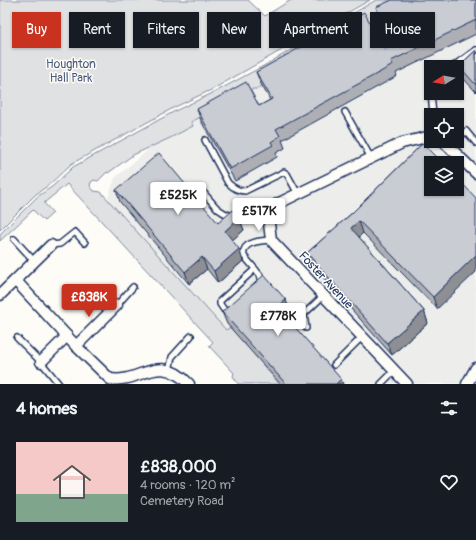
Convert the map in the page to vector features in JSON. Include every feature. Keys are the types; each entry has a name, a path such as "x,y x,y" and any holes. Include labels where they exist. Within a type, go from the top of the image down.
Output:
{"street":[{"path":"271,240 268,215 277,204 402,143 424,138"},
{"path":"456,148 476,173"},
{"name":"Foster Avenue","path":"271,240 406,384"},
{"path":"0,295 16,281 51,245"},
{"path":"16,281 76,346 104,374 117,383 137,380 158,371 169,371 183,378 189,384"},
{"path":"76,346 117,306"},
{"path":"41,362 67,336"},
{"path":"467,384 476,368"}],"lane":[{"path":"462,60 476,50"},
{"path":"345,112 371,158"},
{"path":"464,132 466,131 476,143"},
{"path":"204,140 228,183 234,188 245,191 284,172 287,174 298,194"},
{"path":"201,190 218,208 225,213 246,218 268,215"},
{"path":"51,245 60,244 75,232 85,243"},
{"path":"14,239 35,262"},
{"path":"256,286 261,279 244,256 244,249 255,242 271,240"},
{"path":"235,305 226,311 219,302 255,269"},
{"path":"117,306 132,287"},
{"path":"306,328 304,314 323,296"},
{"path":"169,371 172,357 191,336"},
{"path":"334,364 362,337"},
{"path":"17,338 41,362 59,384"},
{"path":"381,384 394,371"}],"shaded area":[{"path":"402,0 476,0 476,377 471,384 266,384 104,209 115,178 204,102 309,48 362,48 362,21 370,16 370,48 435,48 435,12 379,12"}],"green space":[{"name":"Houghton Hall Park","path":"0,0 248,0 261,12 207,12 207,48 261,48 261,12 265,16 269,14 269,48 285,48 213,89 175,107 71,164 50,184 35,195 0,230"},
{"name":"Houghton Hall Park","path":"291,0 370,0 349,12 272,12"},
{"path":"376,0 415,0 391,12 370,12 370,26 362,31 362,12 356,12"},
{"path":"294,48 330,48 256,89 253,89 191,122 193,126 133,155 108,173 107,172 98,181 94,180 91,182 90,186 94,191 101,192 226,330 232,326 283,384 238,384 233,376 234,373 209,346 213,342 67,184 44,203 53,213 44,221 33,210 0,241 0,234 37,197 53,186 73,167 177,110 215,92"}],"building":[{"path":"392,0 476,0 476,20 435,40 435,12 378,12 376,7"},
{"path":"364,12 370,23 370,48 384,48 385,50 388,48 418,48 391,61 393,65 276,129 280,136 271,142 273,145 230,169 197,109 246,82 259,106 272,99 256,72 299,48 362,48 362,13"},
{"path":"476,50 476,85 464,72 464,61"},
{"path":"423,143 424,148 428,148 436,156 424,156 424,196 464,196 464,185 476,198 476,255 433,297 359,221 351,228 424,311 387,343 307,253 352,213"},
{"path":"159,153 218,223 233,210 239,218 225,231 239,249 214,271 202,257 185,272 116,190"},
{"path":"264,275 286,300 277,307 341,379 336,384 286,384 222,312"}]}
